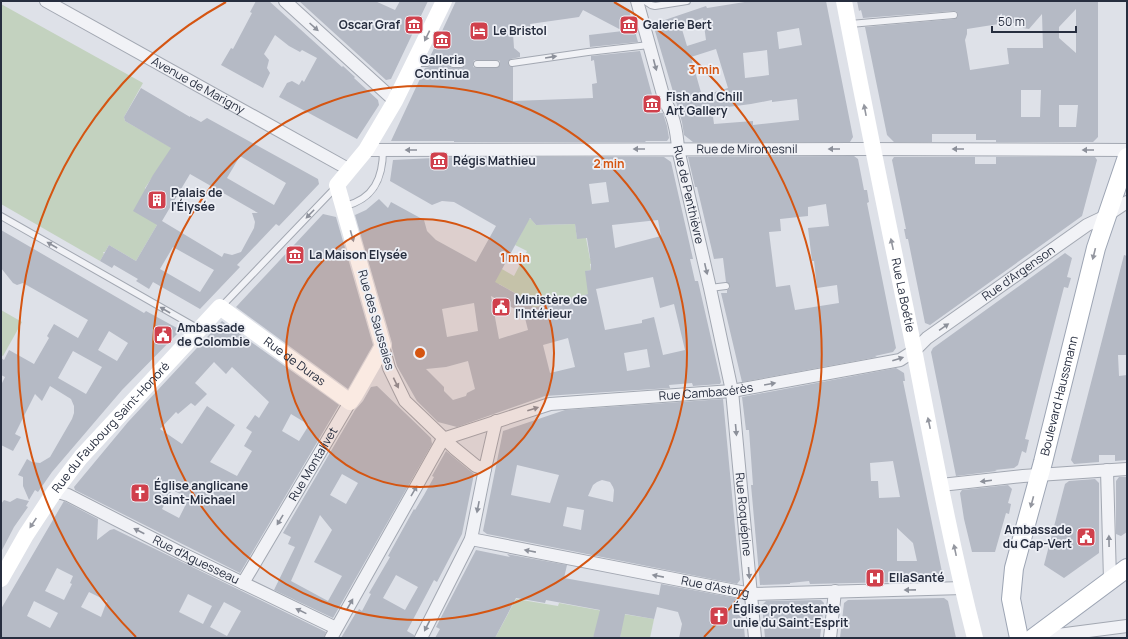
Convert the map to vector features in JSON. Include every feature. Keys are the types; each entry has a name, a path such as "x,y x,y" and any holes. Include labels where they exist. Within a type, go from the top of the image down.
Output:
{"main road":[{"name":"Boulevard Haussmann","path":"1018,638 1012,608 1011,592 1014,568 1094,256 1127,156"},
{"path":"1034,638 1127,568"}],"street":[{"name":"Avenue de Marigny","path":"46,1 350,170"},
{"path":"285,1 395,101"},
{"path":"337,186 366,150 395,101 420,63 444,1"},
{"name":"Rue de Penthièvre","path":"636,1 665,102 671,111 678,149 732,391"},
{"name":"Rue La Boétie","path":"844,1 941,485 975,638"},
{"name":"Rue de Miromesnil","path":"366,150 1127,150"},
{"name":"Rue des Saussaies","path":"337,186 389,368 405,401 443,439 476,466 485,469"},
{"name":"Rue d'Argenson","path":"914,351 927,338 1087,225 1106,216 1127,202"},
{"name":"Rue du Faubourg Saint-Honoré","path":"1,579 26,535 55,491 82,457 220,307"},
{"name":"Rue de Duras","path":"220,307 350,402"},
{"name":"Rue Montalivet","path":"243,583 374,364 383,346"},
{"name":"Rue Cambacérès","path":"443,439 550,404 732,391 900,360 914,351"},
{"name":"Rue Roquépine","path":"732,391 755,638"},
{"path":"421,638 472,539 485,469 496,421"},
{"path":"334,633 443,439"},
{"path":"941,485 1039,475 1127,469"},
{"path":"1107,470 1110,580"},
{"name":"Rue d'Aguesseau","path":"55,491 68,495 243,583 334,633"},
{"name":"Rue d'Astorg","path":"472,539 751,594 963,588"},
{"path":"830,638 835,591"},
{"path":"1034,638 1127,626"}],"lane":[{"path":"646,1 655,6 686,1"},
{"path":"848,24 954,14"},
{"path":"512,63 649,45"},
{"path":"453,64 461,64"},
{"path":"477,64 496,64"},
{"path":"343,207 359,201 372,190 380,176 383,150"},
{"name":"Rue du Faubourg Saint-Honoré","path":"220,307 337,186"},
{"path":"1,216 199,329"},
{"path":"710,288 726,286"}],"green space":[{"path":"1,4 143,83 124,117 125,121 172,148 145,188 157,225 136,261 109,245 105,252 103,252 104,254 100,261 1,204"},
{"path":"525,219 531,219 536,225 575,224 577,238 586,238 590,259 593,259 594,263 590,264 591,270 586,271 588,287 593,293 533,308 531,302 499,284 497,286 493,280 502,269 514,276 527,251 515,245 521,234"},
{"path":"1,310 22,322 3,356 1,355"},
{"path":"516,599 558,606 559,603 603,611 593,638 495,638"},
{"path":"623,614 654,619 650,638 620,638"}],"building":[{"path":"256,1 269,1 342,67 343,66 378,100 379,105 357,139 279,97 287,83 292,81 299,85 302,80 304,82 317,58 302,50 300,52 289,46 275,35 264,54 269,60 267,68 270,73 263,88 221,65 231,48 233,49 252,13 250,12"},
{"path":"299,1 375,1 395,10 400,1 428,1 391,79 386,80"},
{"path":"456,1 611,1 629,10 638,42 590,47 589,35 623,31 583,10 579,17 530,24 531,31 513,33 514,48 520,53 520,57 511,59 508,62 509,66 513,67 513,101 593,98 592,84 597,83 594,60 591,61 591,56 640,51 657,113 663,113 669,138 667,141 645,141 646,142 391,141 425,68 431,65 431,61 429,59","holes":["451,60 463,60 465,62 465,66 461,68 451,68 449,64","474,60 496,60 500,61 500,64 496,68 477,68 473,67"]},
{"path":"751,1 826,1 853,137 850,142 693,142 684,135 682,122 653,24 706,6 707,8","holes":["703,18 706,40 687,46 681,26","799,28 802,45 779,49 777,32","716,49 728,88 702,96 691,57","767,50 769,75 745,78 743,53","797,99 799,120 753,125 753,121 714,124 712,109 772,100 772,102"]},
{"path":"857,1 1098,1 1098,137 1093,142 996,142 996,140 976,140 976,134 932,134 932,142 894,142 887,135 865,27 954,19 958,17 958,14 954,11 863,18 861,10 859,11","holes":["1076,9 1076,53 1059,38 1059,27","1042,14 1043,48 1007,48 1009,64 970,70 965,40 967,29 1005,23 1019,23 1023,28 1029,29","1021,90 1041,90 1040,117 1021,117","1059,105 1078,105 1076,127 1059,127"]},
{"name":"Palais de l'Élysée","path":"141,88 201,122 207,118 318,179 319,184 279,226 276,224 237,265 240,267 200,309 153,282 149,289 136,281 138,279 114,265 112,268 100,261 109,245 136,261 157,225 133,211 153,175 171,148 125,121 124,117","holes":["240,156 286,183 274,205 227,178","190,174 258,213 252,213 255,222 254,228 241,252 232,255 224,253 222,257 162,221","173,247 214,270 200,292 160,269"]},
{"path":"854,156 858,159 864,190 867,190 869,202 867,203 896,348 893,352 875,356 877,357 742,382 721,293 727,293 730,285 726,282 723,258 714,259 697,187 695,187 688,157","holes":["826,204 829,226 808,228 812,261 814,261 817,288 837,285 839,303 795,310 790,285 776,287 769,232 781,231 780,219 808,216 808,207"]},
{"path":"454,157 664,157 671,162 693,259 690,259 695,281 698,281 721,382 720,384 693,386 692,383 669,385 670,388 545,396 457,427 438,422 417,401 397,366 392,343 355,215 366,210 379,199 388,208 391,202 424,220 427,231 436,240 476,262 496,226 454,202 442,201 432,205 390,181 393,160","holes":["606,182 609,202 592,204 589,184","530,218 536,225 575,224 577,239 587,238 591,264 591,270 585,271 588,294 533,308 531,302 495,282","658,220 661,236 615,248 612,225","653,277 660,308 674,304 685,350 663,355 654,317 642,320 642,323 605,330 596,289","491,296 524,314 528,330 499,339","474,303 478,331 447,337 442,309","568,338 575,367 550,373 543,345","647,349 650,367 627,371 624,353","468,361 475,389 467,393 466,396 453,400 444,391 444,387 426,369 446,367"]},
{"path":"894,157 975,157 975,164 996,164 996,157 1095,157 1097,160 1082,216 930,325 925,323 908,239 906,239 904,229 906,229 892,160"},
{"path":"323,214 336,217 373,345 348,389 236,307"},
{"path":"1,230 144,313 146,311 177,328 177,334 122,390 52,472 38,492 35,490 29,500 23,486 23,477 18,475 27,459 32,462 40,463 50,457 72,419 74,406 71,399 50,386 42,401 35,394 15,434 21,437 13,451 1,445 1,385 5,377 1,375 1,358 4,360 9,350 34,364 49,338 47,336 54,324 78,338 88,320 23,283 17,285 13,283 1,268","holes":["109,331 128,343 117,361 98,350","73,351 102,367 86,394 58,378"]},
{"path":"1065,253 1072,258 1067,277 1071,278 1068,288 1064,287 1042,372 1025,439 1029,440 1026,453 1022,451 1018,465 1014,468 956,476 931,352 933,348"},
{"path":"1124,255 1127,256 1127,355 1118,355 1119,376 1127,375 1127,460 1115,461 1115,455 1099,455 1099,462 1074,464 1071,460"},
{"path":"222,321 339,405 240,573 75,490 74,487 128,422","holes":["214,362 226,374 232,367 269,402 259,418 255,415 246,428 252,432 244,446 252,451 237,476 210,462 235,425 207,406 182,444 160,429 176,412 178,414 191,403 195,406 207,394 195,383","291,414 309,425 299,441 282,431","172,490 189,498 179,518 162,509"]},
{"path":"896,368 904,373 905,381 903,381 943,577 940,581 810,584 809,581 790,584 760,585 751,485 753,485 749,430 746,430 742,397","holes":["893,461 900,497 879,498 878,481 871,481 870,463","897,528 913,543 917,561 897,561"]},
{"path":"377,386 431,438 432,444 333,618 274,590 295,547 288,544 291,537 283,533 355,410 363,401 371,387","holes":["342,474 358,483 346,504 330,495","320,515 332,530 314,562 342,576 328,601 291,581"]},
{"path":"723,399 740,580 737,584 487,534 483,531 503,431 565,410","holes":["517,465 559,475 550,503 511,495","602,480 610,482 614,490 613,502 588,496 593,485","567,507 584,510 581,530 563,526"]},
{"path":"446,451 474,474 462,534 437,582 434,580 407,631 414,635 414,638 341,638 357,611 359,609 362,611 371,594 369,593 390,557 388,556 434,477 432,476","holes":["396,575 418,587 405,610 383,598"]},
{"path":"1119,477 1127,477 1127,532 1121,536 1116,534 1116,481"},
{"path":"1095,479 1099,483 1099,553 1064,578 1044,565 1065,484 1069,481"},
{"path":"1008,485 1012,489 1008,503 1011,504 1009,514 1006,513 995,552 972,552 964,519 960,493 962,490"},
{"path":"17,498 29,501 26,506 28,507 14,527 1,552 1,504 4,500 10,502"},
{"path":"64,501 98,519 97,540 110,530 114,529 326,632 324,638 1,638 1,609","holes":["57,568 73,576 70,583 72,584 64,600 45,591","89,592 107,601 101,617 81,607","188,594 212,606 203,624 179,612","34,601 58,613 50,628 27,616","224,602 241,611 227,636 210,627"]},
{"path":"476,550 510,557 507,554 567,565 564,578 659,595 661,584 735,598 742,605 745,638 679,638 682,624 678,612 657,607 654,619 625,614 620,638 593,638 600,610 546,600 545,603 516,598 495,638 435,638 440,629 436,627"},
{"path":"944,598 948,601 956,638 840,638 844,603 848,600"},
{"path":"821,600 824,603 820,638 765,638 762,605 766,601"}],"place":[{"name":"Oscar Graf","path":"414,25"},
{"name":"Galerie Bert","path":"629,25"},
{"name":"Le Bristol","path":"479,31"},
{"name":"Galleria Continua","path":"442,40"},
{"name":"Fish and Chill Art Gallery","path":"652,104"},
{"name":"Régis Mathieu","path":"439,161"},
{"name":"Palais de l'Élysée","path":"157,200"},
{"name":"La Maison Elysée","path":"295,255"},
{"name":"Ministère de l'Intérieur","path":"501,307"},
{"name":"Ambassade de Colombie","path":"163,335"},
{"name":"Église anglicane Saint-Michael","path":"140,493"},
{"name":"Ambassade du Cap-Vert","path":"1086,537"},
{"name":"EllaSanté","path":"875,578"},
{"name":"Église protestante unie du Saint-Esprit","path":"719,616"}]}
